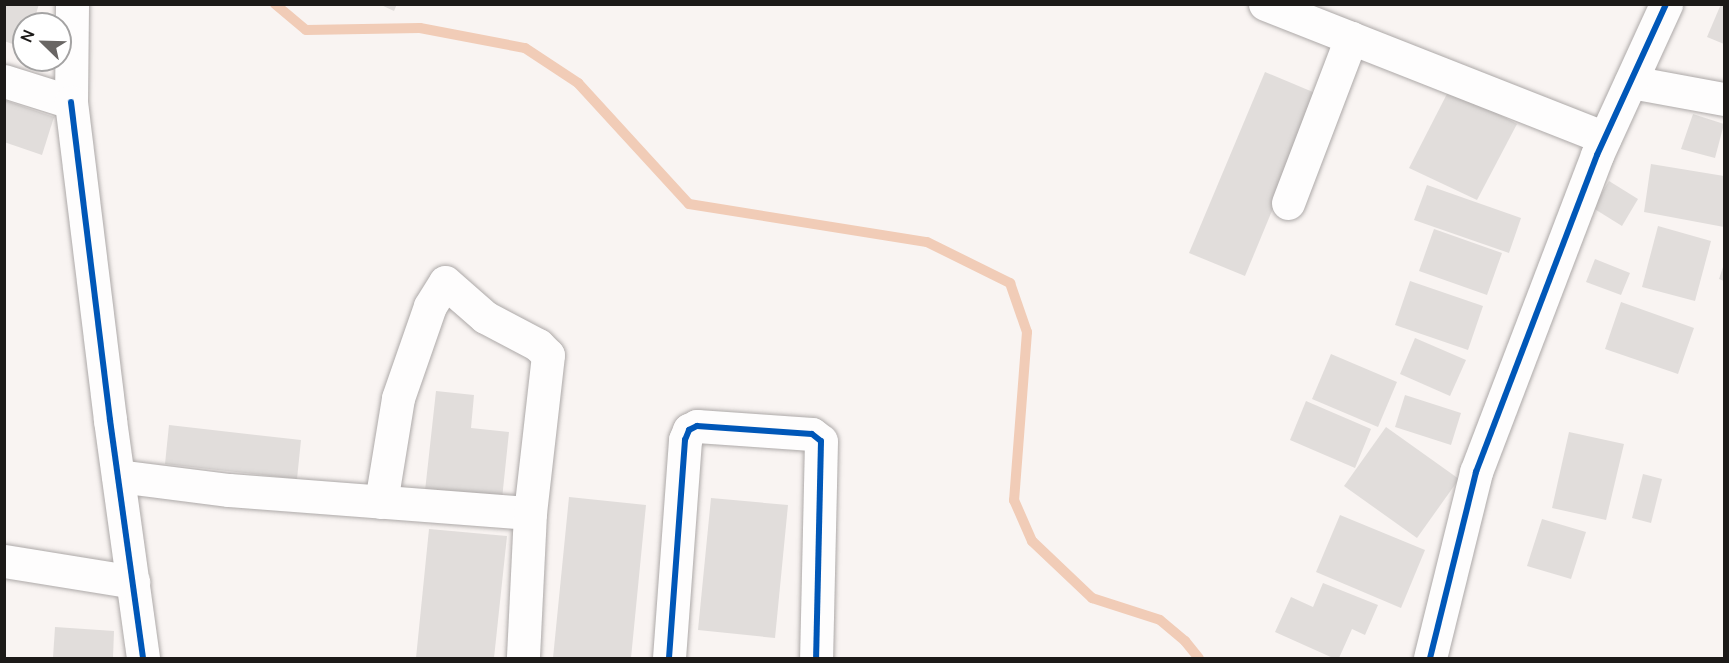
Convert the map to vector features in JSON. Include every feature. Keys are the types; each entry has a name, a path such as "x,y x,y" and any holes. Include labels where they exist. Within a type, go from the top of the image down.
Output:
{"street":[{"path":"72,4 71,102 143,658"},
{"path":"1265,4 1300,11 1351,39 1605,138"},
{"path":"1430,658 1476,472 1539,302 1605,138 1666,4"},
{"path":"1288,203 1351,39"},
{"path":"4,81 71,102"},
{"path":"1631,82 1725,99"},
{"path":"381,502 398,398 430,306 445,282 485,317 538,345 548,356 530,513 523,658"},
{"path":"669,658 685,440 689,430 697,426 812,434 821,441 816,658"},
{"path":"118,476 229,490 530,513"},
{"path":"4,561 133,582"}],"building":[{"path":"4,4 39,4 37,12 12,12 12,44 4,41"},
{"path":"379,4 397,4 394,11"},
{"path":"1721,4 1724,4 1724,44 1707,37"},
{"path":"1265,72 1320,95 1245,276 1189,253"},
{"path":"1450,88 1517,124 1477,200 1409,168"},
{"path":"4,100 54,117 42,155 4,142"},
{"path":"1693,114 1724,124 1715,158 1681,149"},
{"path":"1651,164 1724,176 1724,227 1644,212"},
{"path":"1609,181 1638,199 1622,226 1593,208"},
{"path":"1427,185 1521,218 1509,253 1414,220"},
{"path":"1658,226 1711,241 1695,301 1642,287"},
{"path":"1434,229 1502,253 1487,295 1419,271"},
{"path":"1595,259 1630,273 1621,295 1586,282"},
{"path":"1724,264 1724,281 1719,279"},
{"path":"1410,281 1483,306 1468,350 1395,325"},
{"path":"1621,302 1694,328 1678,374 1605,349"},
{"path":"1415,338 1466,360 1450,396 1400,374"},
{"path":"1331,354 1397,382 1378,427 1312,399"},
{"path":"436,391 474,395 471,428 509,432 502,499 425,491"},
{"path":"1405,395 1461,413 1451,445 1395,427"},
{"path":"1306,401 1371,429 1355,468 1290,440"},
{"path":"169,425 301,440 297,479 165,464"},
{"path":"1386,427 1459,479 1417,538 1344,486"},
{"path":"1569,432 1624,444 1606,520 1552,508"},
{"path":"1643,474 1662,479 1651,523 1632,518"},
{"path":"569,497 646,505 631,658 553,658"},
{"path":"711,498 788,505 775,638 698,630"},
{"path":"1340,515 1425,550 1401,608 1316,572"},
{"path":"1542,519 1586,532 1571,579 1527,566"},
{"path":"429,529 507,536 494,658 416,658"},
{"path":"1323,583 1378,605 1365,635 1352,629 1339,658 1333,658 1275,632 1291,597 1313,607"},
{"path":"55,627 114,631 113,658 53,658"}],"waterway":[{"path":"275,4 306,30 420,28 525,48 578,83 689,204 927,242 1010,283 1027,332 1014,500 1032,541 1092,598 1160,620 1185,641 1199,658"}],"cycle path":[{"path":"1430,658 1476,472 1597,155 1666,4"},
{"path":"71,102 110,420 143,658"},
{"path":"669,658 685,440 689,430 697,426 812,434 821,441 816,658"}]}
